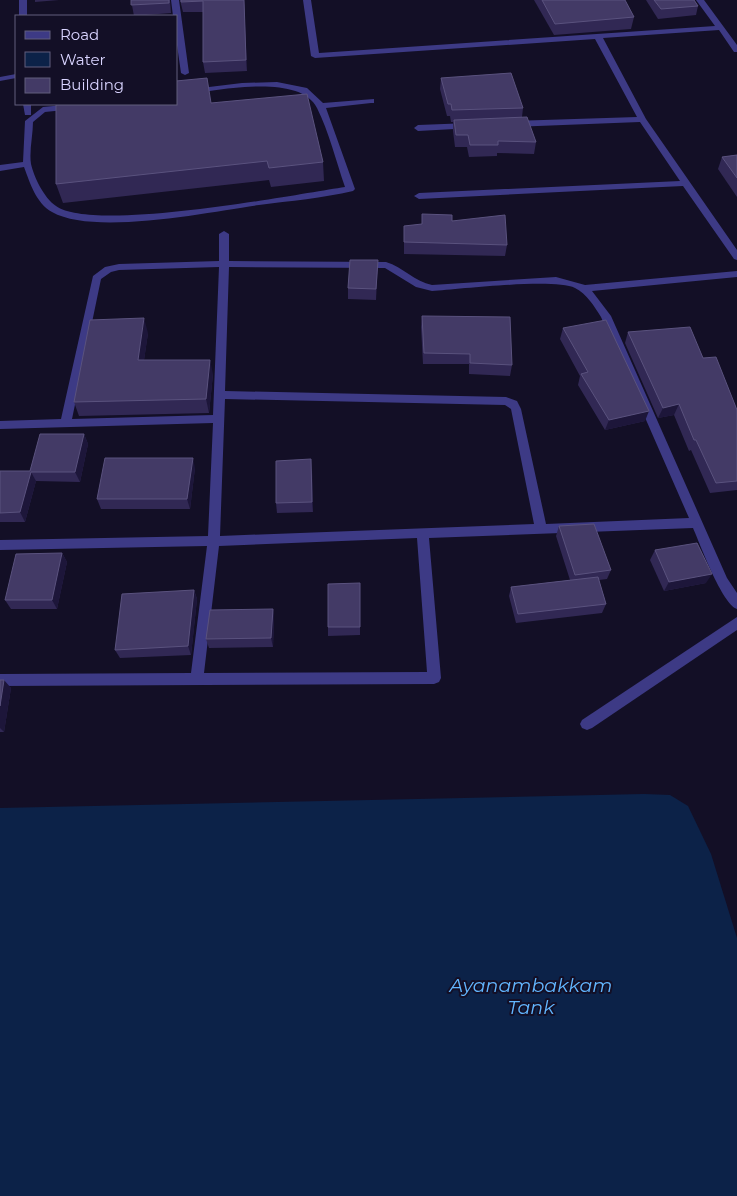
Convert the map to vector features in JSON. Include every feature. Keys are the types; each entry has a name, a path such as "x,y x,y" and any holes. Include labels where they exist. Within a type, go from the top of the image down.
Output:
{"street":[{"path":"23,0 23,15"},
{"path":"175,0 177,15"},
{"path":"307,0 315,56 721,28"},
{"path":"700,0 737,50"},
{"path":"178,22 185,73"},
{"path":"598,36 642,119 737,257"},
{"path":"0,79 15,76"},
{"path":"84,105 43,110 29,121 27,164 46,204 57,212 79,217 109,220 234,206 350,188 321,106 304,90 281,86 230,87 178,94"},
{"path":"321,106 371,101"},
{"path":"506,124 642,119"},
{"path":"418,128 477,125"},
{"path":"0,168 27,164"},
{"path":"419,196 686,183"},
{"path":"196,678 214,541 224,234"},
{"path":"65,424 96,278 108,269 224,264 386,265 396,269 417,284 432,288 556,280 570,281 586,288 737,274"},
{"path":"586,288 606,316 722,581 737,604"},
{"path":"219,395 506,401 513,404 516,409 541,529"},
{"path":"0,425 218,419"},
{"path":"0,545 214,541 697,523"},
{"path":"0,680 434,678 424,534"},
{"path":"587,724 737,623"}],"water":[{"name":"Ayanambakkam Tank","path":"644,794 670,795 688,806 711,854 737,938 737,1196 0,1196 0,808"}],"building":[{"path":"131,0 169,0 169,3 131,5"},
{"path":"181,0 244,0 246,60 203,62 203,1 181,2"},
{"path":"542,0 625,0 634,17 555,24"},
{"path":"654,0 694,0 698,6 661,9"},
{"path":"511,73 523,108 452,110 451,104 448,104 441,78"},
{"path":"207,78 211,103 307,94 323,162 269,168 267,161 56,184 56,105 178,105 178,81"},
{"path":"527,117 536,142 498,141 498,145 470,145 468,135 456,135 454,120"},
{"path":"737,155 737,178 722,157"},
{"path":"422,214 452,215 452,221 505,215 507,245 404,242 404,226 422,224"},
{"path":"350,260 378,260 376,289 348,288"},
{"path":"422,316 510,317 512,365 470,363 470,354 424,353"},
{"path":"144,318 138,360 210,360 206,399 74,402 90,320"},
{"path":"606,320 649,411 609,420 581,374 588,372 563,328"},
{"path":"690,327 703,358 716,357 737,410 737,481 716,483 696,440 694,440 679,404 663,408 628,332"},
{"path":"40,434 84,434 75,472 31,472 20,512 0,513 0,471 30,471"},
{"path":"105,458 193,458 187,499 97,499"},
{"path":"311,459 312,502 276,503 276,461"},
{"path":"594,524 611,570 575,575 559,526"},
{"path":"697,543 712,574 669,582 655,550"},
{"path":"62,553 52,600 5,600 16,554"},
{"path":"598,577 606,604 518,614 511,587"},
{"path":"360,583 360,627 328,627 328,584"},
{"path":"194,590 188,646 115,650 122,594"},
{"path":"273,609 271,638 206,639 210,610"},
{"path":"0,680 4,680 0,706"}]}
